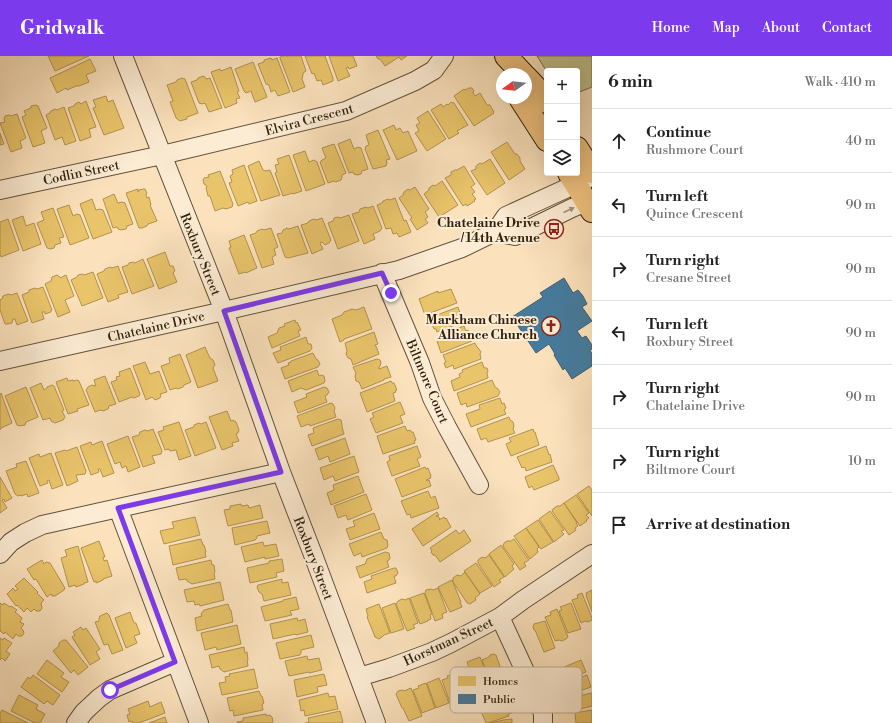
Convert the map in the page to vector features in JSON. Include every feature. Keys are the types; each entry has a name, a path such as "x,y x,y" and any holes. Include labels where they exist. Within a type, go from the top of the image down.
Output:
{"main road":[{"path":"498,56 505,68"},
{"path":"506,56 517,68"},
{"path":"532,83 544,97"},
{"path":"524,104 544,135"},
{"path":"580,161 586,188"}],"street":[{"name":"Roxbury Street","path":"123,56 224,311 281,472 376,723"},
{"name":"Elvira Crescent","path":"162,155 346,111 415,81 434,70 444,56"},
{"name":"Codlin Street","path":"0,190 162,155"},
{"name":"Chatelaine Drive","path":"0,362 399,270 462,248 495,232 515,236 586,188"},
{"name":"Biltmore Court","path":"382,273 420,364 432,398 479,485"},
{"path":"0,554 16,539 42,525 281,472"},
{"path":"118,508 199,723"},
{"name":"Horstman Street","path":"358,677 389,668 432,652 500,618 523,600 592,554"},
{"path":"500,618 523,667"},
{"path":"76,723 84,712 110,690 175,662"},
{"path":"543,713 543,723"}],"green space":[{"path":"537,56 592,56 592,87 580,92 580,68 544,68"}],"building: Homes":[{"path":"48,56 89,56 55,71"},
{"path":"282,56 301,56 306,71 303,73 302,79 305,87 293,92 280,58"},
{"path":"305,56 325,56 333,81 323,85 321,80 317,81 314,73 312,74"},
{"path":"329,56 353,56 357,66 349,69 348,67 346,68 350,76 338,81"},
{"path":"376,56 407,56 401,60 399,57 385,66"},
{"path":"271,58 272,60 277,58 290,92 278,96 275,90 271,92 269,85 266,84 258,64"},
{"path":"90,59 96,71 86,75 89,82 67,90 66,88 57,93 50,78"},
{"path":"253,62 267,97 255,102 251,91 246,93 244,91 235,69"},
{"path":"231,67 239,91 237,92 240,98 236,99 237,103 225,108 211,72 220,69 221,71"},
{"path":"203,76 206,79 210,78 222,108 209,112 205,103 199,103 191,82"},
{"path":"182,78 185,79 198,113 180,121 176,118 170,102 173,101 167,85"},
{"path":"472,88 475,96 480,93 487,105 490,105 494,112 474,126 454,96 464,89"},
{"path":"106,96 108,102 113,100 124,128 104,135 93,108 96,107 93,100"},
{"path":"86,101 96,127 89,129 91,137 80,141 68,108 79,102 81,104"},
{"path":"451,102 454,103 468,125 457,131 459,133 449,139 431,110 441,104 443,107"},
{"path":"31,106 38,106 47,128 41,131 45,143 33,147 22,117 26,115 24,111 31,108"},
{"path":"64,107 76,141 65,145 62,137 55,140 46,115 55,109 57,110"},
{"path":"428,111 446,139 427,151 415,133 419,131 416,125 420,123 417,118"},
{"path":"17,114 26,138 20,141 22,148 11,152 0,123 5,122 5,116"},
{"path":"394,125 396,130 400,128 403,133 408,131 417,151 397,160 383,130"},
{"path":"378,130 390,159 386,160 386,166 373,169 365,149 366,146 369,145 366,135"},
{"path":"0,133 4,144 0,145"},
{"path":"350,139 354,149 358,147 361,148 368,169 362,171 361,174 357,175 353,172 349,173 338,144"},
{"path":"507,142 515,154 517,154 520,158 520,161 525,169 509,180 491,152"},
{"path":"334,144 346,173 342,175 341,180 328,183 320,162 326,158 322,148"},
{"path":"305,151 309,162 314,160 317,162 325,184 306,191 293,155"},
{"path":"289,155 302,191 283,196 275,173 277,172 275,165 279,164 277,159"},
{"path":"490,159 505,183 487,195 471,171 476,169 476,166 480,163 482,164"},
{"path":"259,161 263,170 270,170 280,195 261,201 248,166"},
{"path":"244,165 257,201 249,204 248,202 238,206 229,183 232,182 230,176 233,174 232,170"},
{"path":"464,166 475,184 471,187 475,192 472,194 476,199 467,206 466,204 463,206 445,178 451,175 451,172"},
{"path":"220,171 233,204 232,207 215,211 210,196 208,196 207,187 203,180 204,178 209,177 208,175"},
{"path":"442,181 458,205 439,217 424,194 433,185 435,186"},
{"path":"415,187 429,209 425,212 428,217 425,219 428,223 417,230 410,219 412,218 399,198 408,189 410,190"},
{"path":"138,189 138,192 139,190 145,189 147,198 149,197 150,205 157,221 142,228 139,228 126,193"},
{"path":"114,194 118,203 125,203 133,224 127,226 126,229 121,230 117,227 113,228 103,199"},
{"path":"395,198 404,221 406,220 411,232 399,237 397,233 393,234 391,228 386,229 377,205 388,199 390,200"},
{"path":"92,199 96,210 103,210 112,232 93,239 80,204"},
{"path":"69,205 73,216 77,214 80,215 89,238 70,245 57,209"},
{"path":"373,206 382,228 380,231 373,234 375,239 364,244 352,214 359,212 360,209"},
{"path":"53,208 64,237 59,238 61,243 50,249 47,248 37,223 44,220 41,212"},
{"path":"349,215 359,241 338,249 328,223 333,221 334,218"},
{"path":"23,216 26,226 34,223 41,244 23,251 12,220"},
{"path":"322,218 331,240 325,245 322,242 320,243 323,249 312,254 301,225 314,219 316,220"},
{"path":"8,219 19,250 1,257 0,222"},
{"path":"298,226 308,253 288,258 285,257 277,234 282,233 283,230 287,228 289,229"},
{"path":"271,228 278,247 274,249 276,255 272,257 274,264 262,268 250,235 262,229 264,230"},
{"path":"244,235 257,268 246,273 239,274 229,248 231,247 229,241"},
{"path":"165,252 170,266 173,266 175,271 173,273 177,282 159,289 147,259"},
{"path":"143,259 154,286 132,294 122,267 128,265 129,263 135,263"},
{"path":"118,266 128,292 118,295 119,298 108,302 97,274 110,267 112,268"},
{"path":"93,272 103,298 82,306 71,280 78,275"},
{"path":"57,275 60,278 66,275 74,296 65,300 70,312 58,317 45,284 51,281 52,277"},
{"path":"43,287 52,310 51,312 45,314 45,312 42,312 44,319 32,323 22,295 29,292 29,290"},
{"path":"451,289 457,303 425,315 419,299 438,291 438,293"},
{"path":"17,293 28,321 17,325 15,319 13,319 12,323 5,324 0,310 0,300 3,296"},
{"path":"364,307 372,329 344,339 340,342 332,319 352,309 356,310"},
{"path":"458,307 463,322 437,332 429,318"},
{"path":"295,320 301,330 298,331 300,336 272,348 268,337 277,333 279,328 285,326 284,324"},
{"path":"464,326 466,331 468,330 472,341 441,353 437,341 442,340 440,335"},
{"path":"374,332 378,344 375,346 379,354 353,365 351,359 348,358 346,354 347,351 345,343"},
{"path":"306,337 308,344 311,344 312,348 310,351 278,363 273,353 281,350 280,347"},
{"path":"475,343 481,352 481,359 454,369 453,365 446,368 444,363 446,362 443,355"},
{"path":"205,347 215,365 213,368 218,381 198,388 186,355"},
{"path":"313,353 320,364 318,367 285,379 281,368 289,365 288,363 291,361"},
{"path":"180,354 191,382 178,389 176,388 170,390 161,366 170,363 169,358"},
{"path":"377,359 380,360 381,363 379,369 387,366 391,377 362,389 359,382 356,381 356,373 353,367"},
{"path":"145,362 150,374 159,371 167,392 160,394 160,398 155,400 152,397 146,400 133,366"},
{"path":"482,362 484,368 487,368 488,378 454,391 451,381 460,377 459,374 463,372 462,370"},
{"path":"130,368 140,394 134,398 132,397 119,402 111,382 117,380 116,377 120,376 119,372"},
{"path":"317,370 319,376 324,376 324,383 306,390 301,388 292,392 288,381"},
{"path":"105,376 116,404 109,406 108,409 103,411 100,410 95,412 86,390 92,385 96,386 94,380"},
{"path":"67,378 68,381 79,381 89,405 68,414 56,382"},
{"path":"492,380 495,387 500,392 498,396 467,407 466,403 461,405 457,393"},
{"path":"391,381 394,383 397,390 393,393 395,401 367,412 360,393"},
{"path":"41,383 44,390 52,385 54,386 64,410 62,411 65,417 63,420 55,423 51,421 50,418 43,420 30,388"},
{"path":"26,387 38,417 26,422 25,425 20,426 17,425 5,396"},
{"path":"324,387 327,388 329,392 325,396 327,402 298,413 294,402 307,397 306,394"},
{"path":"1,393 12,423 1,428 0,430 0,394"},
{"path":"500,398 502,404 504,403 506,408 504,410 506,414 471,427 466,414 480,409 479,405"},
{"path":"400,402 405,414 400,416 403,423 376,433 370,419 374,417 372,413"},
{"path":"331,403 335,408 334,411 336,417 310,426 309,424 301,427 297,416"},
{"path":"227,411 231,421 233,420 236,422 239,430 236,434 239,441 232,443 233,446 222,450 209,417"},
{"path":"509,417 513,422 513,429 515,433 488,442 486,438 481,440 477,429"},
{"path":"338,419 341,420 344,434 312,446 308,435 314,433 313,428"},
{"path":"179,422 191,456 179,460 176,450 165,450 158,432 164,430 163,427"},
{"path":"206,422 216,448 195,456 185,430 194,427 194,425 199,423 201,424"},
{"path":"405,426 407,431 410,430 413,432 416,440 414,441 415,443 383,454 377,436"},
{"path":"153,429 162,451 161,454 152,456 155,463 143,467 132,437 139,435 140,432 145,430 148,431"},
{"path":"533,429 539,445 511,456 506,444 511,442 509,438"},
{"path":"128,436 140,467 128,472 126,466 122,468 120,462 115,464 107,444"},
{"path":"345,438 350,454 330,462 328,456 319,460 315,449"},
{"path":"102,441 114,473 103,477 100,469 98,469 99,472 91,475 80,446 91,442 92,445"},
{"path":"417,446 421,457 417,459 420,466 392,476 387,462 390,460 389,456"},
{"path":"546,446 552,462 526,471 525,467 522,468 517,457"},
{"path":"77,447 86,471 85,474 76,475 78,481 67,486 55,453"},
{"path":"51,453 63,485 52,489 49,480 47,481 48,483 40,486 29,458 39,454 40,457"},
{"path":"354,456 359,472 335,481 333,476 324,480 320,468"},
{"path":"26,461 39,493 28,497 27,494 18,496 15,494 6,471 17,467 16,464"},
{"path":"553,465 559,480 534,490 532,486 529,488 525,477"},
{"path":"425,467 426,469 428,468 431,476 431,478 426,480 429,480 431,486 402,497 395,479"},
{"path":"358,476 364,492 331,505 327,493 334,490 333,485"},
{"path":"0,477 12,498 5,502 4,499 2,500 7,508 0,513"},
{"path":"589,486 592,490 592,516 577,494"},
{"path":"428,491 431,498 435,496 439,508 411,518 410,514 407,515 401,501"},
{"path":"366,494 372,510 348,520 346,515 338,518 334,506"},
{"path":"576,495 589,513 586,515 589,518 586,520 587,521 580,526 564,503"},
{"path":"564,503 578,526 575,528 576,530 569,535 552,511 557,506"},
{"path":"241,504 242,506 248,505 249,508 260,505 263,518 228,526 224,510 230,509 230,506"},
{"path":"550,511 564,530 561,531 564,534 554,542 539,519"},
{"path":"437,512 439,515 436,516 438,516 440,519 439,520 444,517 445,519 446,518 451,527 423,546 412,529"},
{"path":"374,513 380,529 350,540 346,529 355,526 353,521"},
{"path":"195,517 200,535 164,544 160,531 174,528 172,522"},
{"path":"538,520 553,542 541,549 526,528"},
{"path":"267,521 270,533 257,536 255,540 235,545 232,528"},
{"path":"526,528 539,547 537,549 538,552 530,559 514,536"},
{"path":"456,530 459,534 464,530 471,541 440,562 435,555 433,555 430,548"},
{"path":"381,532 384,539 387,540 387,548 362,557 361,553 354,556 349,544"},
{"path":"201,539 206,552 206,557 173,565 169,546"},
{"path":"514,539 529,560 524,563 526,566 520,570 503,546 507,541"},
{"path":"99,541 105,557 103,557 104,561 107,560 112,576 96,583 96,581 94,582 81,548"},
{"path":"263,542 264,546 276,544 279,556 265,559 265,557 245,562 241,547"},
{"path":"501,545 514,564 512,566 514,569 505,577 489,554"},
{"path":"78,546 88,582 76,587 75,585 69,587 61,558 67,556 65,550"},
{"path":"385,552 389,553 390,558 387,561 389,567 360,578 356,567 365,564 367,559"},
{"path":"489,555 504,577 499,580 501,582 494,587 478,563 478,560 482,557 485,558"},
{"path":"282,559 284,571 276,573 277,577 250,583 247,568 269,563 269,561"},
{"path":"42,560 44,564 46,562 50,563 65,588 55,596 52,596 51,594 47,597 36,579 34,580 27,569"},
{"path":"211,560 212,565 214,565 215,579 192,584 186,579 179,580 176,568"},
{"path":"476,563 492,586 480,593 464,571"},
{"path":"396,568 398,573 394,576 396,583 367,593 364,582 372,579 371,576"},
{"path":"465,572 480,594 475,598 476,600 470,604 467,603 453,582 453,578 457,575 461,576"},
{"path":"24,578 44,600 41,603 42,608 40,611 36,611 34,609 31,612 27,608 24,612 17,605 16,606 7,594 13,588 15,591 18,589 15,586"},
{"path":"282,579 282,583 288,582 291,595 264,601 262,594 259,592 257,587 258,585"},
{"path":"452,580 462,607 450,612 438,587"},
{"path":"220,582 224,600 200,606 199,604 195,605 194,601 187,602 184,590"},
{"path":"438,588 447,612 442,614 443,618 435,621 425,593 426,590"},
{"path":"592,590 592,612 586,593"},
{"path":"424,593 432,614 430,615 431,619 420,624 410,598"},
{"path":"582,593 592,620 581,623 572,600 578,598 577,595"},
{"path":"296,597 299,609 290,611 292,615 265,621 261,607"},
{"path":"409,598 418,623 413,625 415,628 407,631 396,604 402,599 405,600"},
{"path":"0,603 3,605 4,603 17,610 15,612 22,618 20,622 24,624 21,628 24,633 22,636 18,636 16,634 13,639 5,632 4,634 0,631"},
{"path":"395,603 404,629 391,633 382,608"},
{"path":"571,603 581,629 568,633 559,611 562,610 560,607"},
{"path":"228,604 231,610 233,622 197,631 195,618 202,616 201,614 204,610"},
{"path":"379,604 390,633 379,639 375,637 367,617 366,609"},
{"path":"557,609 568,637 562,641 555,641 545,617 551,615 550,612"},
{"path":"130,612 140,634 134,636 137,643 126,648 115,618"},
{"path":"107,613 123,650 112,654 108,644 104,645 95,622 99,621 100,616"},
{"path":"297,618 298,621 305,619 308,632 273,639 270,624"},
{"path":"545,621 555,648 544,652 533,627 534,624"},
{"path":"237,625 241,644 217,650 216,647 205,650 201,633"},
{"path":"81,627 83,630 86,628 100,649 96,652 100,659 90,665 72,637 75,635 73,632"},
{"path":"311,635 314,647 301,650 300,655 280,659 276,643"},
{"path":"0,638 3,640 4,638 12,643 6,651 10,654 5,661 2,658 0,660"},
{"path":"63,640 66,640 88,667 78,675 74,670 71,673 53,651"},
{"path":"244,647 245,653 247,652 248,666 224,672 219,666 212,668 209,655"},
{"path":"490,655 496,655 500,667 485,667 482,660"},
{"path":"307,656 308,660 319,658 322,670 289,676 285,661"},
{"path":"480,657 484,667 469,667 467,662"},
{"path":"47,660 64,673 61,677 69,682 62,692 37,674"},
{"path":"581,660 586,672 582,674 582,667 564,667"},
{"path":"254,669 258,688 222,695 219,683 226,682 225,677 230,676 229,674"},
{"path":"324,674 327,685 317,687 318,692 297,697 294,680"},
{"path":"33,675 60,695 53,705 47,701 44,704 21,687 28,677 30,679"},
{"path":"450,675 450,703 442,680 448,678 447,676"},
{"path":"587,675 591,687 582,690 582,677"},
{"path":"439,678 449,703 436,708 427,683"},
{"path":"426,683 435,708 422,713 413,690"},
{"path":"411,688 422,716 409,721 396,694 398,691 404,691"},
{"path":"259,691 264,703 262,704 263,710 234,716 233,710 230,711 227,698"},
{"path":"328,693 329,697 335,696 338,709 305,716 304,710 301,711 299,700"},
{"path":"592,693 592,706 582,708 582,695"},
{"path":"19,695 38,705 36,709 45,714 40,723 35,723 11,711"},
{"path":"148,701 150,707 161,702 165,713 139,723 133,723 132,721 129,722 127,715 130,714 128,709"},
{"path":"2,710 28,723 0,723 0,713"},
{"path":"592,710 592,723 576,723 575,713 582,713"},
{"path":"340,711 343,722 305,723 309,722 308,718"},
{"path":"482,713 512,713 508,714 509,716 486,723"},
{"path":"266,714 266,716 270,715 272,717 272,723 237,723 243,721 243,718"},
{"path":"165,717 167,723 149,723"},
{"path":"512,719 512,723 490,723 503,720"}],"building: Public":[{"name":"Markham Chinese Alliance Church","path":"564,278 573,293 578,290 583,296 587,304 582,307 592,321 577,331 582,338 586,336 592,345 592,349 590,350 592,354 592,366 572,379 565,368 563,370 549,344 536,353 512,317 543,297 540,293"}],"place":[{"name":"Chatelaine Drive / 14th Avenue","path":"554,229"},
{"name":"Markham Chinese Alliance Church","path":"551,326"}],"route":[{"path":"110,690 175,662 118,508 281,472 224,311 382,273 391,293"}]}
